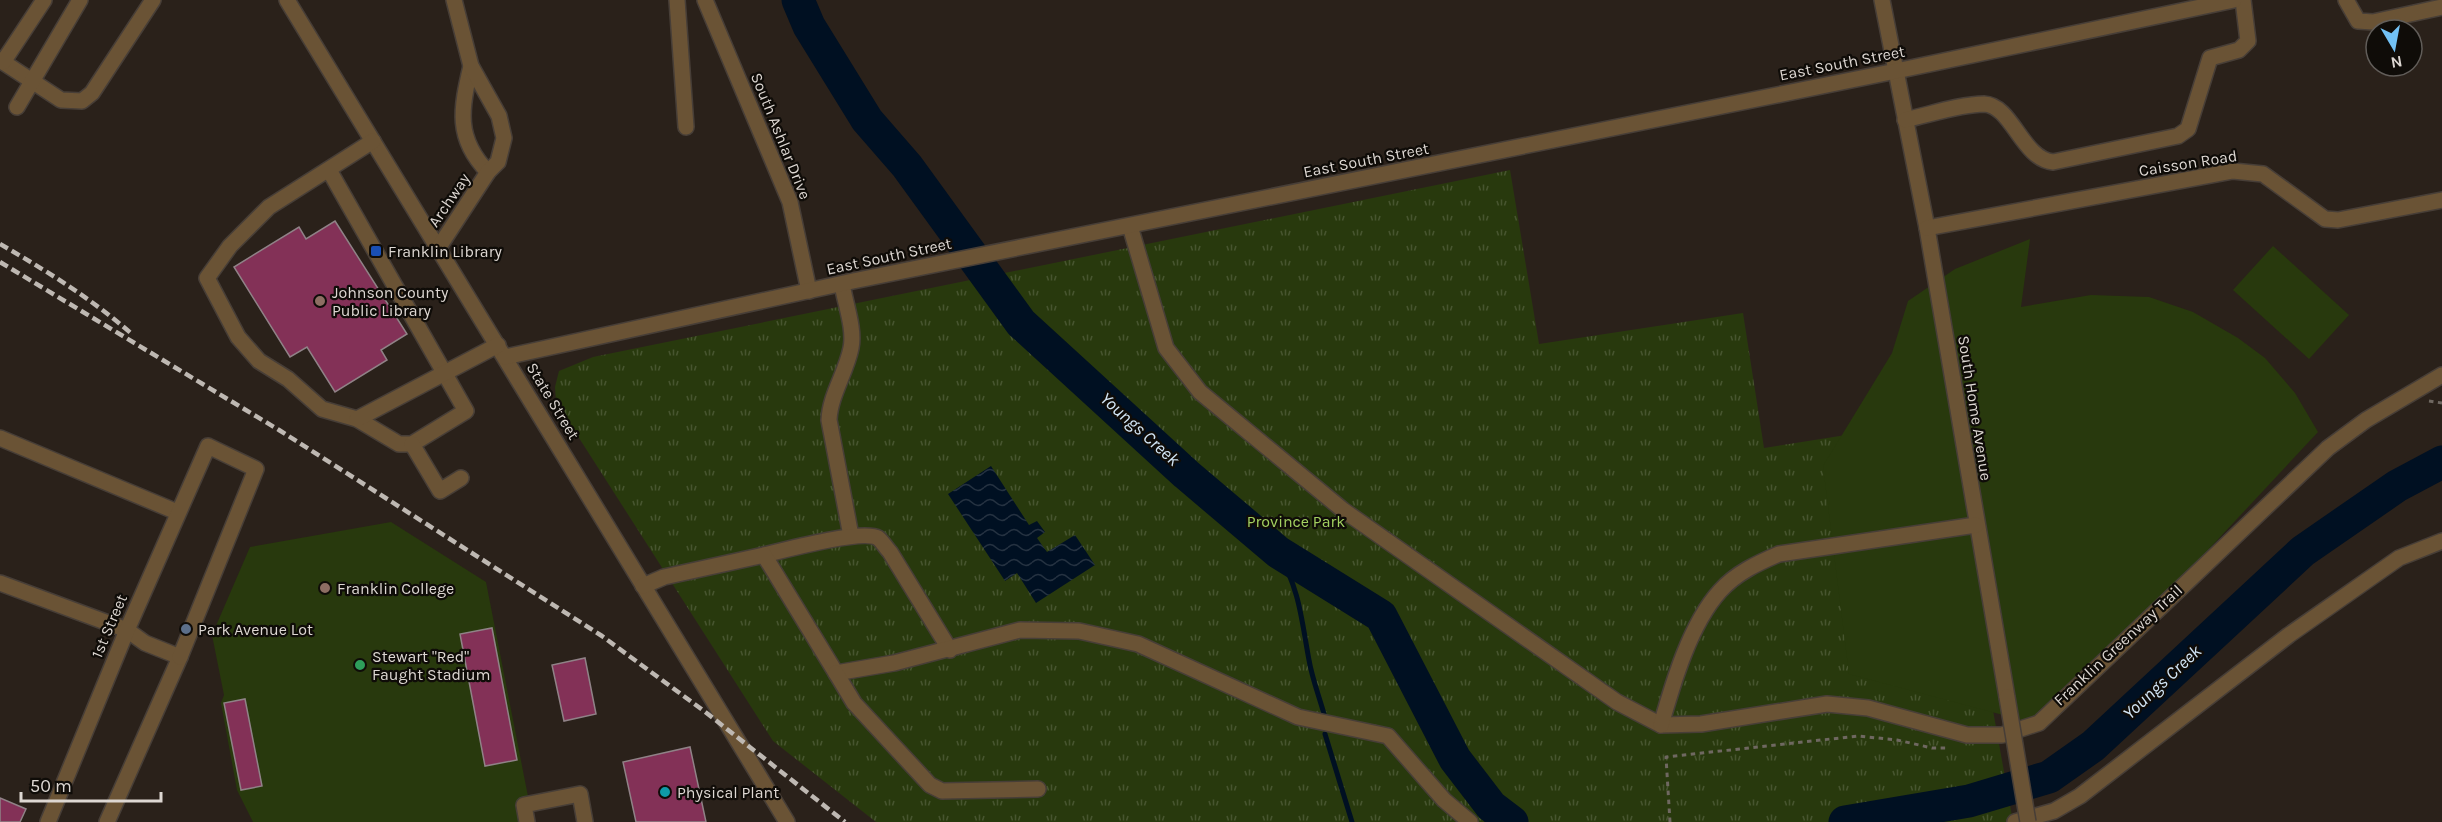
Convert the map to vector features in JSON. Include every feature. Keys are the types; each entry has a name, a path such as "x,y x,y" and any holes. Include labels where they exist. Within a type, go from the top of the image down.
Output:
{"street":[{"path":"44,0 1,61 61,100 82,101 92,93 153,0"},
{"path":"17,107 80,0"},
{"name":"State Street","path":"287,0 787,822"},
{"name":"Archway","path":"439,247 488,172 498,162 504,138 499,116 471,66 454,0"},
{"path":"676,0 686,127"},
{"name":"South Ashlar Drive","path":"705,0 790,202 809,291"},
{"name":"South Home Avenue","path":"1882,0 1927,228 2028,822"},
{"name":"East South Street","path":"357,419 445,371 501,351 1896,71 2208,3 2234,0"},
{"path":"1905,120 1985,104 2000,111 2039,158 2054,162 2178,136 2188,129 2210,58 2239,50 2248,42 2242,0"},
{"path":"2346,0 2358,21 2373,22 2442,8"},
{"name":"Archway","path":"471,66 462,125 467,146 488,172"},
{"path":"329,170 466,411 412,444 399,444 357,419 322,409 288,380 259,361 238,337 207,278 230,246 269,207 374,141"},
{"name":"Caisson Road","path":"1927,228 2233,171 2263,174 2325,219 2338,220 2442,200"},
{"path":"1130,226 1166,348 1200,392 1343,510 1617,702 1660,725 1701,724 1827,704 1868,708 1967,735 2002,735 2039,723 2328,448 2366,420 2442,375"},
{"path":"848,282 852,338 842,379 830,409 829,420 851,536"},
{"path":"0,438 177,512"},
{"path":"412,444 440,491 461,478"},
{"name":"1st Street","path":"48,822 177,512 208,446 256,469 180,657"},
{"path":"1660,725 1674,681 1699,625 1720,591 1750,567 1779,554 1976,525"},
{"path":"643,586 664,577 851,536 870,535 878,538 890,552 950,650"},
{"path":"2015,822 2054,812 2080,796 2289,635 2399,558 2442,541"},
{"path":"764,555 854,704 930,785 942,791 1038,789"},
{"path":"0,583 127,630 145,643 180,657 107,822"},
{"path":"836,674 950,650 1001,633 1038,628 1079,631 1138,644 1298,717 1388,735 1444,800 1470,822"},
{"path":"527,822 524,805 580,794 585,822"}],"path":[{"path":"2423,397 2435,404 2442,403"},
{"path":"1670,822 1666,757 1858,736 1897,740 1932,748 1953,747"}],"green space":[{"name":"Province Park","path":"1510,170 1539,344 1743,313 1764,448 1941,420 2013,822 876,822 773,741 556,402 555,387 559,371 593,357"},
{"path":"2030,239 2021,307 2091,295 2149,297 2193,312 2238,338 2265,358 2295,393 2318,432 2044,726 1849,674 1823,466 1892,353 1908,301 1955,269"},
{"path":"2273,246 2349,315 2309,359 2233,290"},
{"name":"Stewart \"Red\" Faught Stadium","path":"391,522 486,582 533,822 253,822 237,790 221,703 224,695 212,635 250,547"}],"water":[{"path":"991,466 1029,525 1037,521 1045,532 1037,538 1047,552 1075,535 1095,565 1036,603 1017,573 1005,581 948,494"}],"building":[{"name":"Johnson County Public Library","path":"335,221 407,334 381,350 387,360 335,392 307,347 290,357 234,267 299,227 306,239"},
{"path":"492,628 517,760 485,766 460,634"},
{"path":"585,658 596,714 564,721 552,665"},
{"path":"245,699 262,786 241,790 224,703"},
{"name":"Physical Plant","path":"690,747 706,822 636,822 623,762"},
{"path":"0,798 26,809 20,822 0,822"}],"waterway":[{"name":"Youngs Creek","path":"798,0 809,26 867,120 907,166 1021,323 1186,474 1278,552 1381,616 1455,759 1491,806 1512,822"},
{"name":"Youngs Creek","path":"1845,822 1969,801 2049,777 2093,746 2303,551 2397,486 2442,462"},
{"path":"1278,552 1295,592 1310,667 1324,714"},
{"path":"1325,734 1352,822"}],"railway":[{"path":"0,244 69,286 133,335"},
{"path":"0,262 279,430 602,636 704,711 845,822"}],"place":[{"name":"Franklin Library","path":"376,251"},
{"name":"Johnson County Public Library","path":"320,301"},
{"name":"Franklin College","path":"325,588"},
{"name":"Park Avenue Lot","path":"186,629"},
{"name":"Stewart \"Red\" Faught Stadium","path":"360,665"},
{"name":"Physical Plant","path":"665,792"}]}
